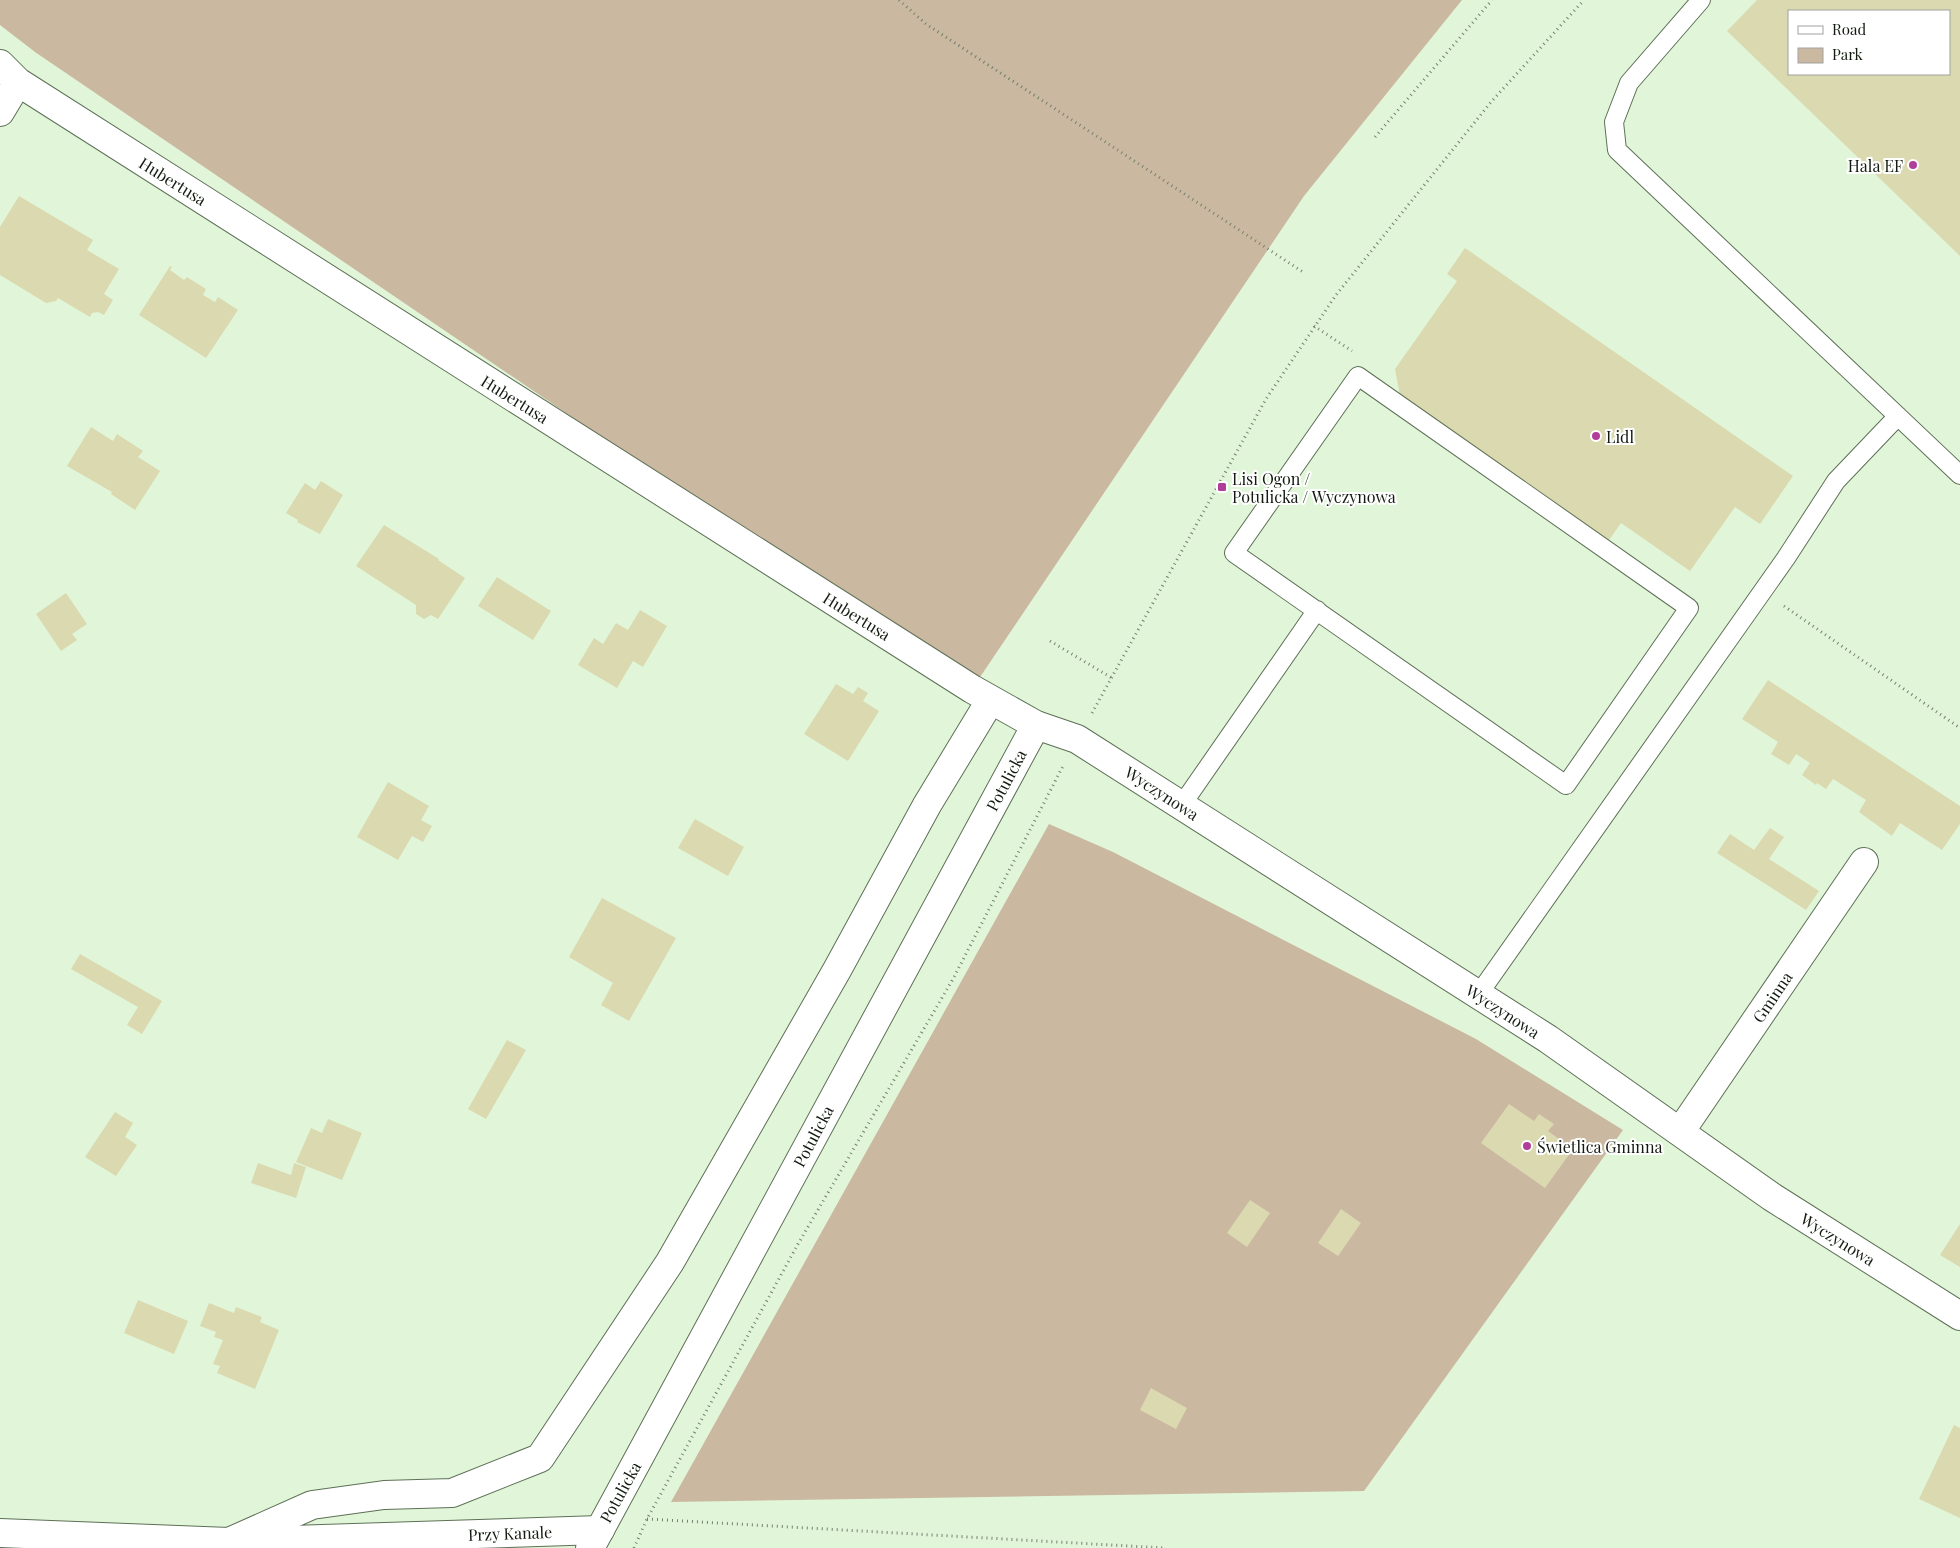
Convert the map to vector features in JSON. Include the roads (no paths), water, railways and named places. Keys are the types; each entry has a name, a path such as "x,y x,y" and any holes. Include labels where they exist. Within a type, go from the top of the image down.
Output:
{"street":[{"path":"0,112 9,73"},
{"name":"Hubertusa","path":"9,73 990,701 1036,725"},
{"path":"229,1542 312,1505 384,1495 452,1493 540,1458 670,1262 837,970 927,805 990,701"},
{"name":"Wyczynowa","path":"1036,725 1077,739 1548,1039 1772,1197 1960,1316"},
{"name":"Potulicka","path":"595,1539 1036,725"},
{"name":"Gminna","path":"1680,1132 1864,862"},
{"name":"Przy Kanale","path":"0,1533 229,1542 595,1539"}],"lane":[{"path":"1702,0 1629,83 1614,122 1617,150 1960,475"},
{"path":"1358,376 1689,608 1566,785 1317,610 1234,553 1358,376"},
{"path":"1478,995 1762,592 1836,481 1898,416"},
{"path":"1181,806 1317,610"}],"place":[{"name":"Hala EF","path":"1913,165"},
{"name":"Lidl","path":"1596,436"},
{"name":"Lisi Ogon / Potulicka / Wyczynowa","path":"1222,487"},
{"name":"Świetlica Gminna","path":"1527,1146"}]}
